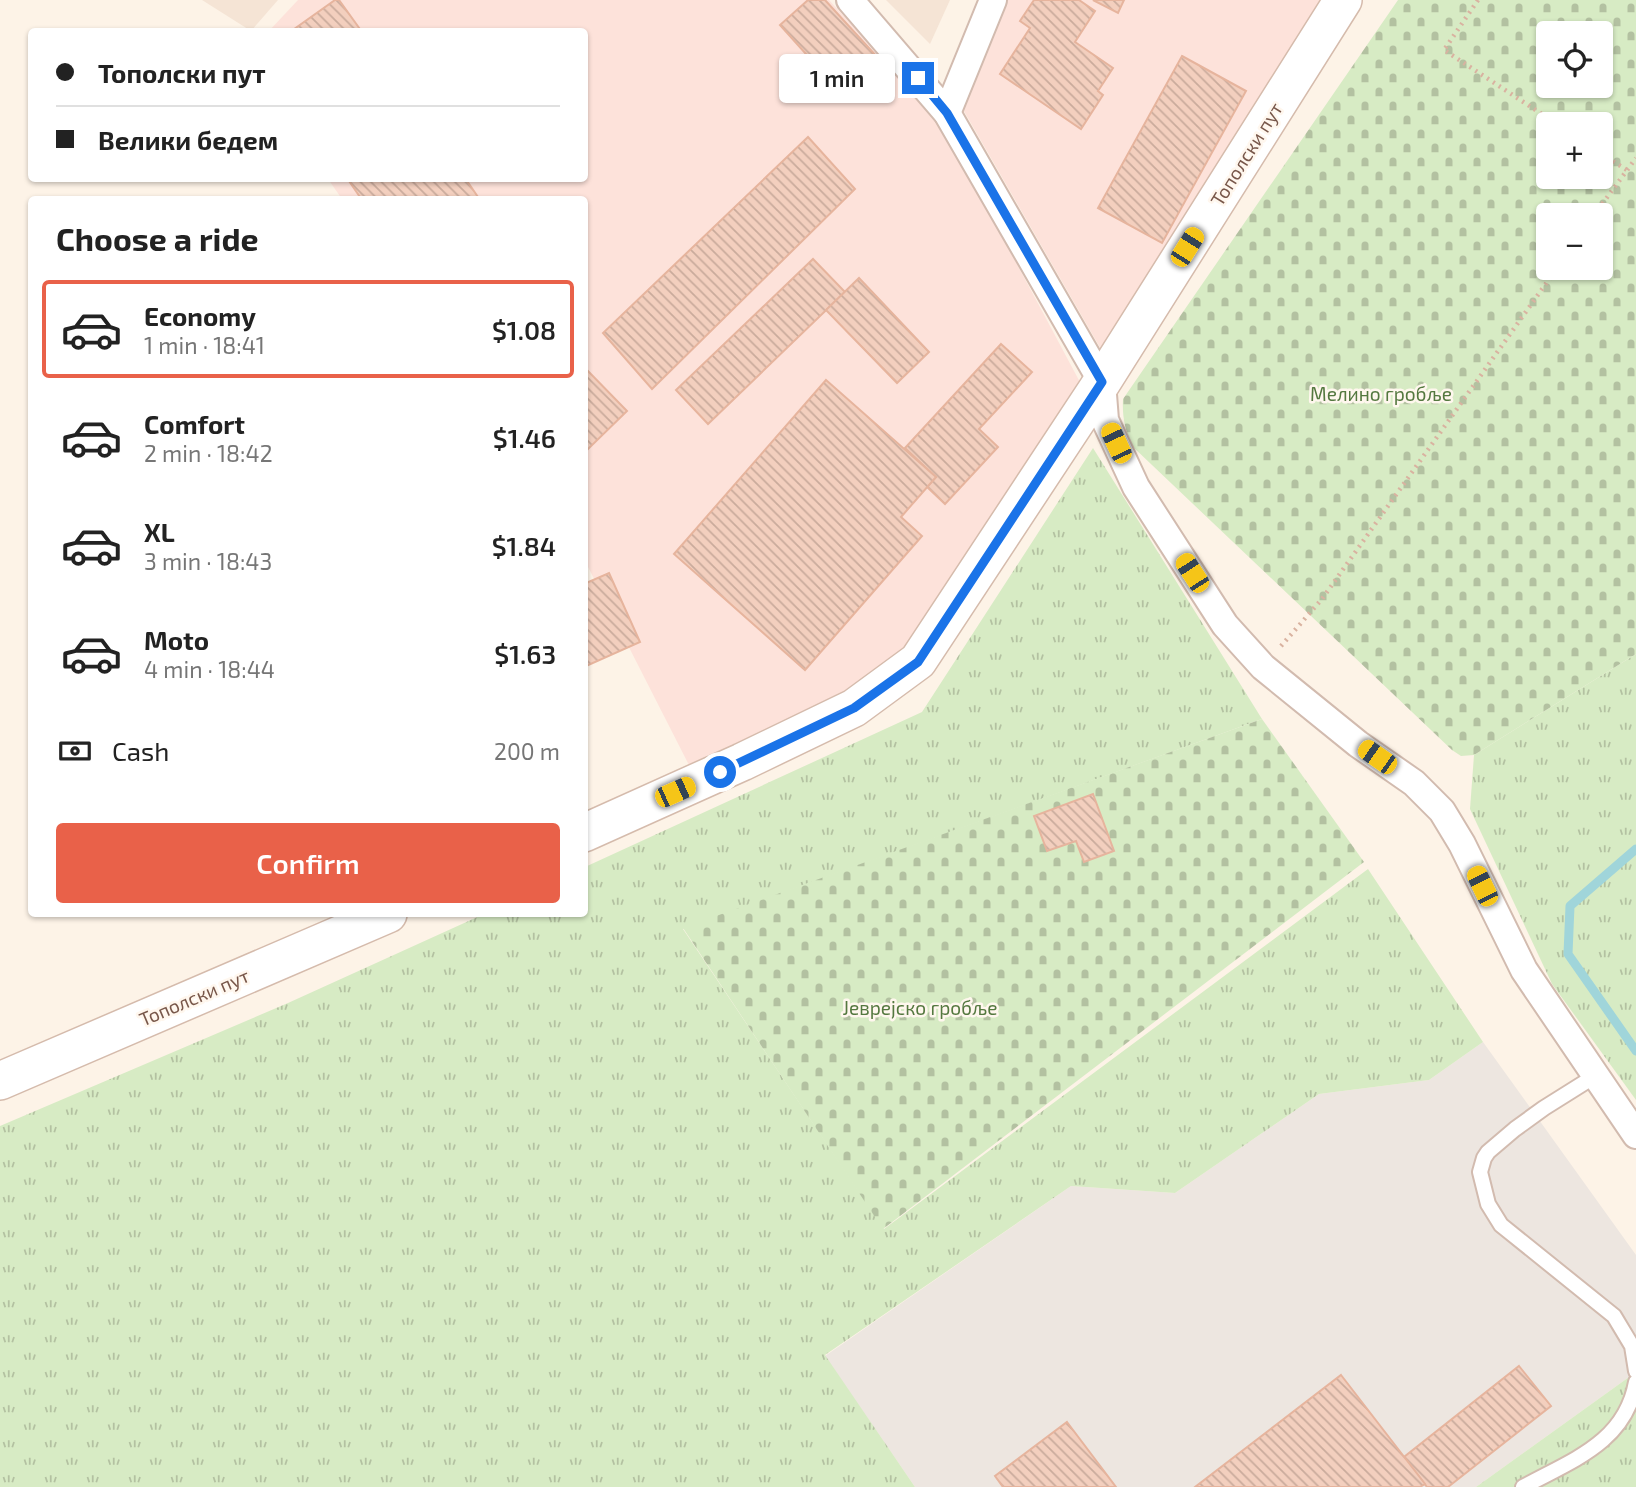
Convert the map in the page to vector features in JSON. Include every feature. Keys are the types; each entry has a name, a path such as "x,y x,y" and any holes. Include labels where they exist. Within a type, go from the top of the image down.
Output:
{"street":[{"path":"850,0 947,113 1102,382 1105,420 1136,487 1225,625 1263,667 1358,744 1414,783 1442,811 1462,844 1524,970 1636,1135"},
{"path":"947,113 993,0"},
{"name":"Тополски пут","path":"588,831 854,708 918,662 1102,382 1343,0"},
{"name":"Тополски пут","path":"0,1081 381,917"}],"lane":[{"path":"1595,1076 1544,1108 1488,1152 1480,1172 1488,1204 1501,1225 1614,1316 1632,1346 1636,1371"},
{"path":"1523,1487 1612,1434 1629,1409 1636,1382"}],"path":[{"path":"1478,0 1444,50 1539,112"},
{"path":"1603,203 1636,158"},
{"path":"1613,161 1627,170"},
{"path":"1263,667 1322,599 1548,280"}],"shaded area":[{"path":"202,0 278,0 254,28 246,28"},
{"path":"298,0 829,0 940,120 1082,386 916,638 851,694 691,769 588,567 588,196 340,196 330,182 588,182 588,28 272,28"},
{"path":"886,0 950,0 930,44"},
{"path":"1007,0 1323,0 1102,351 961,106"},
{"path":"1483,1042 1636,1255 1636,1372 1476,1487 915,1487 825,1356 1071,1186 1175,1193 1319,1094 1429,1080"}],"green space":[{"name":"Мелино гробље","path":"1398,0 1636,0 1636,654 1474,755 1461,756 1132,446 1123,411 1123,399"},
{"path":"1093,448 1262,719 683,929 884,1229 1368,869 1483,1042 1429,1080 1319,1094 1175,1193 1071,1186 825,1355 915,1487 0,1487 0,1126 288,1003 477,917 588,917 588,866 922,712"},
{"path":"1636,654 1636,1100 1552,984 1470,809 1474,755"},
{"name":"Јеврејско гробље","path":"1262,719 1364,862 883,1229 683,928"},
{"path":"1636,1372 1636,1487 1476,1487"}],"building":[{"path":"335,0 339,0 359,28 296,28"},
{"path":"808,0 825,0 879,59 841,93 780,25"},
{"path":"1034,0 1079,0 1095,11 1075,42 1113,68 1098,91 1103,95 1081,129 1000,74 1030,28 1020,21"},
{"path":"1093,0 1124,0 1118,13"},
{"path":"1182,56 1246,91 1162,243 1098,208"},
{"path":"808,137 855,189 652,389 603,333"},
{"path":"350,182 468,182 477,196 359,196"},
{"path":"813,259 845,292 708,424 676,390"},
{"path":"859,278 929,352 897,383 826,310"},
{"path":"1001,344 1032,372 979,429 998,447 945,504 927,487 936,477 905,448"},
{"path":"588,371 627,411 588,449"},
{"path":"826,380 936,477 901,517 922,536 805,670 674,554"},
{"path":"609,573 640,642 588,665 588,582"},
{"path":"1093,794 1114,851 1084,862 1076,841 1047,851 1034,816"},
{"path":"1519,1366 1551,1406 1448,1487 1427,1487 1404,1457"},
{"path":"1341,1375 1425,1484 1420,1487 1195,1487"},
{"path":"1067,1422 1116,1487 1003,1487 995,1476"}],"waterway":[{"path":"1636,849 1570,906 1568,954 1636,1051"}],"route":[{"path":"720,772 854,708 918,662 1102,382 947,113 918,78"}]}
